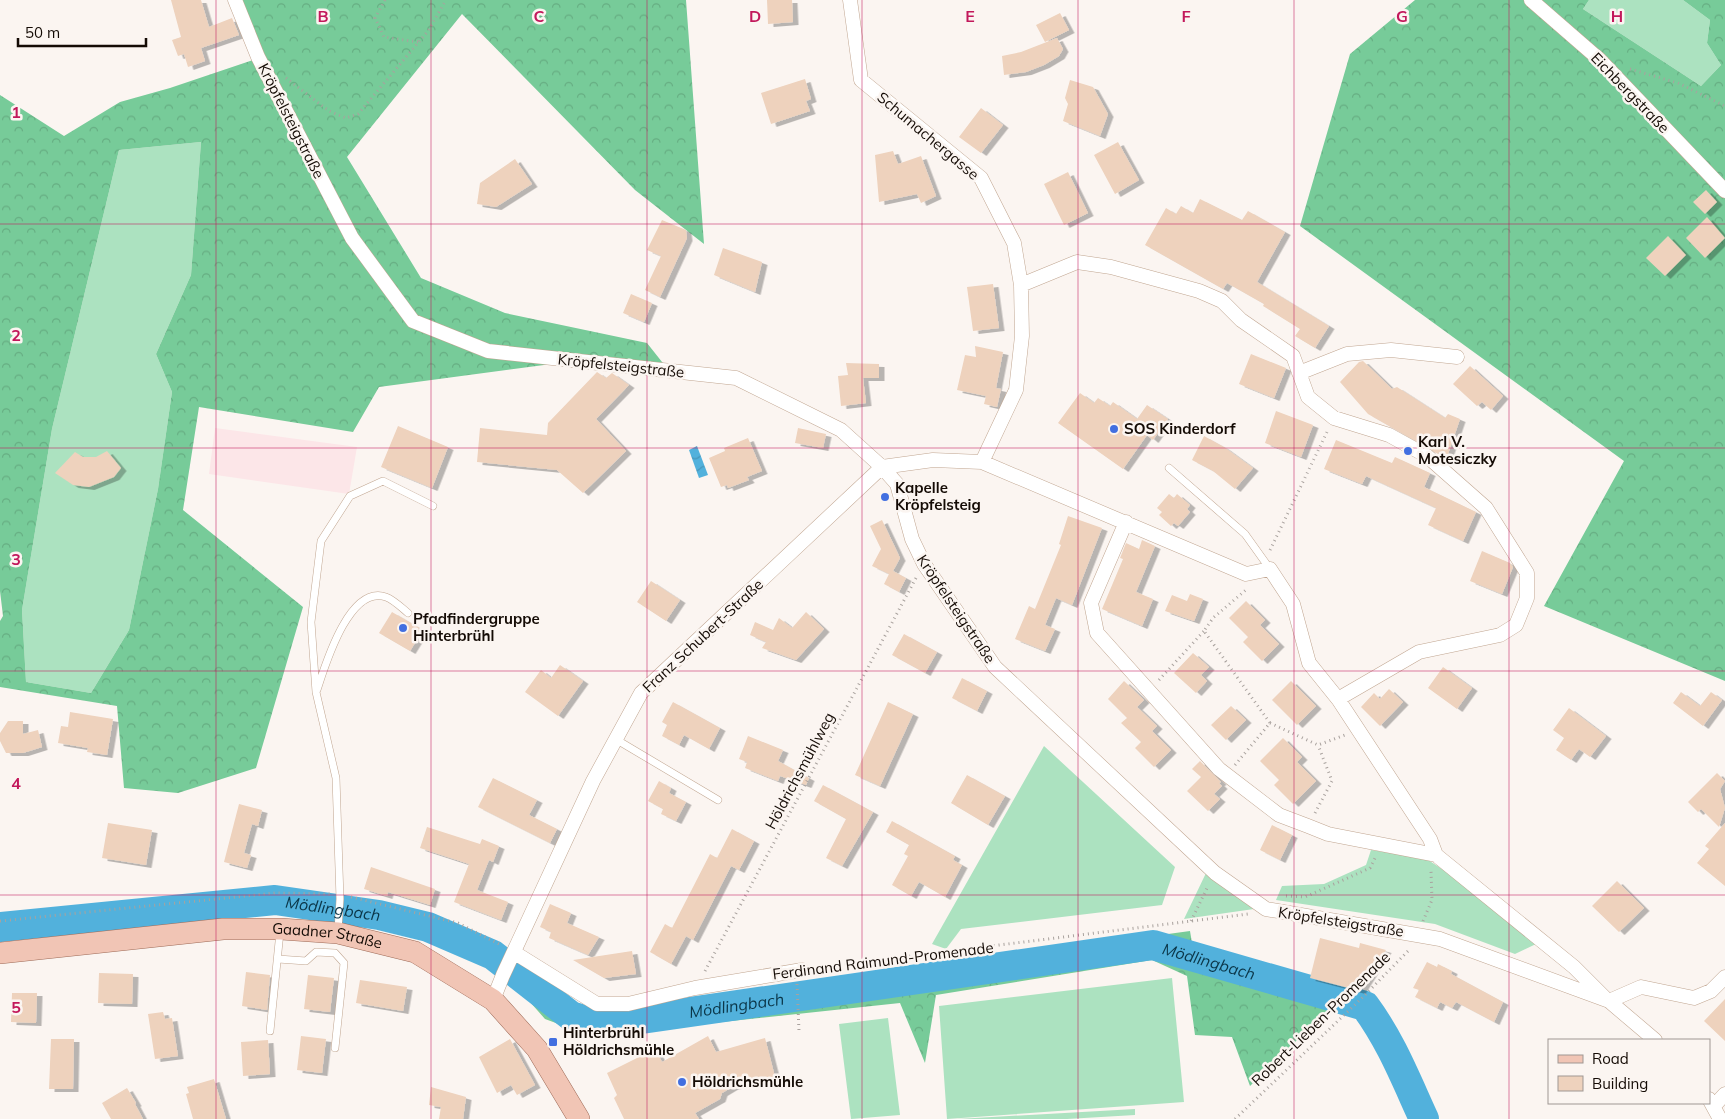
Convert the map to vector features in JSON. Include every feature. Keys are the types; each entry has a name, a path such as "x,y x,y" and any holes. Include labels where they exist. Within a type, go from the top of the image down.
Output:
{"main road":[{"name":"Gaadner Straße","path":"0,953 223,929 281,929 339,924 415,952 493,1000 537,1049 579,1119"}],"street":[{"name":"Kröpfelsteigstraße","path":"235,0 258,57 352,238 413,321 488,350 736,378 841,430 882,467 897,484 912,539 924,564 996,668 1215,873 1266,909 1423,929 1440,939 1609,1001 1654,1039"},
{"name":"Schumachergasse","path":"850,0 861,80 981,178 1014,242 1021,285 1022,336 1016,390 982,462"},
{"name":"Eichbergstraße","path":"1531,0 1600,60 1725,191"},
{"path":"1021,285 1077,262 1111,267 1199,291 1222,302 1241,320 1293,356 1308,397 1334,418 1389,435 1427,456 1486,508 1527,573 1527,598 1516,625 1500,635 1418,652 1338,699"},
{"path":"1299,373 1347,354 1382,350 1457,357"},
{"path":"882,467 933,460 982,462 1053,494 1126,522 1246,574 1270,569 1293,604 1310,663 1357,727 1430,839 1436,855"},
{"name":"Franz Schubert-Straße","path":"493,1000 593,781 641,694 882,467"},
{"path":"1126,522 1091,602 1097,633 1227,775 1279,815 1328,834 1436,855 1574,967 1609,1001 1641,987 1694,998 1711,991 1725,977"},
{"name":"Ferdinand Raimund-Promenade","path":"514,955 597,1004 628,1004 696,988 802,970"},
{"path":"1720,1119 1712,1102 1725,1094"}],"lane":[{"path":"1169,468 1245,534 1270,569"},
{"path":"339,924 340,897 336,778 316,692 312,622 320,541 350,496 383,481 433,506"},
{"path":"316,692 334,640 351,613 366,599 385,597 408,613"},
{"path":"616,740 718,800"},
{"path":"270,1031 281,929"},
{"path":"278,959 306,960 316,952 335,953 344,963 335,1048"}],"path":[{"path":"385,0 375,18 384,37 418,42"},
{"path":"266,71 279,73 329,111 346,118 358,114 418,42 446,0"},
{"path":"1600,60 1678,83 1725,106"},
{"path":"1150,692 1213,618 1270,569 1269,552 1334,418"},
{"name":"Höldrichsmühlweg","path":"696,988 924,564"},
{"path":"1204,630 1270,723 1318,745 1341,738 1357,727"},
{"path":"1227,775 1270,723"},
{"path":"1308,826 1332,781 1318,745"},
{"path":"1266,909 1276,895 1305,897 1370,868 1382,844"},
{"path":"1423,929 1432,900 1431,869 1436,855"},
{"path":"1191,922 1215,873"},
{"path":"0,921 275,893 340,897 458,923 514,955"},
{"name":"Ferdinand Raimund-Promenade","path":"802,970 1191,922 1257,913 1266,909"},
{"name":"Robert-Lieben-Promenade","path":"1235,1119 1363,997 1423,929"},
{"path":"798,989 799,1031"}],"shaded area":[{"path":"215,428 357,447 349,494 209,474"}],"green space":[{"path":"241,0 686,0 704,244 635,190 462,14 347,157 421,278 505,313 647,343 666,367 597,358 379,387 353,432 199,407 183,510 303,607 256,768 178,793 124,788 117,706 0,687 0,621 3,616 0,591 0,95 64,136 120,102 170,88 262,57","holes":["201,142 191,275 156,354 172,392 158,489 129,630 91,693 26,682 22,610 52,429 119,150"]},
{"path":"1415,0 1589,0 1583,9 1701,86 1721,65 1707,43 1710,20 1683,0 1725,0 1725,681 1544,606 1624,461 1300,226 1350,54"},
{"path":"1589,0 1683,0 1710,20 1707,43 1721,65 1701,86 1583,9"},
{"path":"201,142 191,275 156,354 172,392 158,489 129,630 91,693 26,682 22,610 52,429 119,150"},
{"path":"1044,746 1175,867 1162,905 961,929 946,949 932,944"},
{"path":"1371,850 1425,858 1459,880 1536,944 1515,954 1435,924 1276,900 1282,886 1324,884 1366,865"},
{"path":"1206,873 1254,909 1184,919"},
{"path":"1190,931 1196,967 1330,1008 1250,1086 1232,1037 1195,1035 1187,976 1152,960 936,995 925,1063 900,1003 657,1029 599,1039 545,1019 515,985 521,968 556,995 607,1017 632,1007"},
{"path":"1172,978 1184,1102 947,1119 939,1006"},
{"path":"888,1018 900,1115 851,1119 839,1024"},
{"path":"1135,1109 1135,1115 1067,1119 957,1119"}],"water":[{"path":"697,446 708,475 699,478 689,450"}],"building":[{"path":"171,0 201,0 209,27 232,18 239,35 201,48 205,61 188,67 184,54 178,56 172,40 181,37"},
{"path":"767,0 792,0 793,22 768,24"},
{"path":"1060,13 1069,30 1045,42 1036,25"},
{"path":"1057,38 1063,49 1059,56 1044,65 1026,72 1004,75 1002,56 1021,52"},
{"path":"805,79 811,99 806,101 810,111 771,124 761,93"},
{"path":"1070,80 1093,87 1108,114 1100,136 1063,121 1068,104 1065,98"},
{"path":"981,108 1003,125 981,153 959,137"},
{"path":"1118,142 1139,180 1115,194 1094,155"},
{"path":"893,151 898,164 921,156 936,196 921,203 917,194 879,202 875,155"},
{"path":"515,159 532,184 496,207 477,204 480,183"},
{"path":"1068,172 1088,213 1064,225 1044,184"},
{"path":"1706,190 1717,202 1705,214 1693,202"},
{"path":"1200,199 1242,220 1248,211 1285,232 1257,282 1329,326 1315,348 1295,336 1300,329 1263,306 1264,304 1227,283 1223,289 1145,245 1166,208 1176,214 1181,206 1193,213"},
{"path":"1707,217 1725,238 1705,258 1686,238"},
{"path":"662,220 686,230 687,238 660,297 645,290 661,256 647,250"},
{"path":"1668,236 1686,255 1665,276 1646,258"},
{"path":"723,248 762,262 755,292 714,275"},
{"path":"993,284 999,328 973,331 967,287"},
{"path":"631,294 652,303 644,322 623,313"},
{"path":"975,346 1003,352 996,388 1001,389 997,407 984,404 986,396 957,390 965,355 976,357"},
{"path":"1251,354 1286,368 1274,398 1239,384"},
{"path":"1363,361 1392,389 1397,387 1445,418 1448,414 1460,419 1447,457 1439,452 1438,454 1368,414 1340,382 1359,362"},
{"path":"846,363 879,364 879,378 863,378 866,403 841,406 838,376 848,375"},
{"path":"1470,366 1503,396 1491,410 1482,402 1477,406 1453,384"},
{"path":"597,372 606,378 612,373 629,385 596,419 626,451 583,493 557,470 477,462 480,428 547,435 548,423"},
{"name":"SOS Kinderdorf","path":"1080,393 1094,403 1098,398 1110,406 1113,402 1137,419 1147,405 1168,419 1153,440 1147,435 1123,469 1058,423"},
{"path":"1276,411 1313,425 1301,457 1265,443"},
{"path":"398,426 448,447 432,488 381,467"},
{"path":"798,428 826,434 823,448 795,443"},
{"path":"1204,436 1224,447 1253,468 1235,489 1213,471 1192,460"},
{"path":"748,438 762,471 747,477 749,480 728,488 727,485 721,487 709,458 725,451 724,448"},
{"path":"1336,440 1392,463 1395,457 1430,473 1424,487 1476,512 1463,541 1428,525 1436,508 1366,476 1362,484 1324,469"},
{"path":"107,451 121,468 114,477 89,487 73,485 55,473 75,452 83,457 96,457"},
{"path":"1169,494 1174,498 1177,494 1190,505 1187,509 1190,512 1178,526 1174,523 1171,526 1159,515 1162,512 1157,508"},
{"path":"1068,516 1102,528 1072,605 1056,598 1045,625 1055,629 1045,651 1015,639 1029,606 1035,609 1061,545 1059,544"},
{"path":"882,520 900,558 893,571 906,578 899,592 884,584 889,574 872,566 881,549 870,526"},
{"path":"1142,540 1155,546 1136,592 1153,599 1142,626 1102,609 1123,559 1120,558 1126,543 1139,549"},
{"path":"1482,551 1510,563 1513,567 1502,594 1470,581"},
{"path":"651,581 680,600 666,621 637,602"},
{"path":"1190,594 1203,599 1194,621 1165,611 1172,595 1187,601"},
{"path":"1246,601 1265,620 1260,625 1279,644 1262,661 1243,642 1248,637 1229,618"},
{"name":"Pfadfindergruppe Hinterbrühl","path":"392,612 423,630 410,651 379,633"},
{"path":"806,612 824,629 796,660 762,648 766,642 750,635 755,622 773,630 779,618 792,628"},
{"path":"904,634 937,652 925,673 892,655"},
{"path":"1193,653 1209,667 1201,675 1207,681 1196,693 1174,673"},
{"path":"560,665 583,681 558,716 525,692 541,670 551,678"},
{"path":"1443,667 1472,688 1457,709 1428,688"},
{"path":"962,678 987,691 977,711 952,698"},
{"path":"1124,681 1144,700 1137,707 1157,726 1152,731 1171,750 1154,767 1135,748 1141,742 1121,723 1127,718 1108,699"},
{"path":"1291,681 1316,706 1297,725 1272,700"},
{"path":"1389,689 1403,702 1380,726 1361,707 1374,693 1380,699"},
{"path":"1681,692 1700,706 1711,692 1722,700 1703,726 1673,703"},
{"path":"673,702 720,728 709,749 684,735 679,745 662,736 667,725 662,722"},
{"path":"888,702 913,714 880,786 855,775"},
{"path":"1231,706 1246,720 1226,740 1211,725"},
{"path":"1569,708 1606,736 1590,757 1579,749 1571,760 1556,750 1564,738 1553,730"},
{"path":"70,712 113,719 107,755 87,752 88,748 58,743 61,726 68,727"},
{"path":"8,721 23,721 23,734 38,730 42,747 23,753 6,753 0,741 0,733"},
{"path":"748,736 783,750 778,761 809,778 806,785 780,776 778,781 745,768 747,762 739,759"},
{"path":"1283,738 1302,757 1297,762 1316,781 1293,804 1274,785 1279,780 1260,761"},
{"path":"1200,761 1221,782 1219,783 1222,786 1214,794 1220,799 1208,811 1187,791 1201,777 1192,769"},
{"path":"1717,773 1725,781 1720,789 1725,808 1719,827 1701,809 1698,812 1688,802"},
{"path":"967,775 1005,796 988,825 951,803"},
{"path":"493,778 537,800 529,815 557,829 550,843 478,807"},
{"path":"659,781 671,788 669,793 686,802 676,821 661,814 663,809 648,801"},
{"path":"823,785 873,812 842,866 826,858 846,819 814,801"},
{"path":"239,804 262,810 258,826 252,824 244,853 251,855 247,868 224,862"},
{"path":"892,821 955,856 953,860 962,865 945,897 919,882 911,896 892,885 908,856 904,854 909,845 886,832"},
{"path":"108,823 152,830 146,865 102,858"},
{"path":"1725,823 1725,886 1697,863 1709,849 1705,846"},
{"path":"1272,825 1292,835 1280,860 1260,850"},
{"path":"427,827 480,844 482,839 499,846 493,862 489,860 477,890 508,902 501,920 454,902 469,864 420,848"},
{"path":"732,829 754,841 739,870 731,866 693,940 686,936 671,964 650,952 665,924 672,928 710,854 717,858"},
{"path":"371,867 435,889 430,905 388,892 387,896 364,889"},
{"path":"1617,881 1644,908 1619,932 1592,906"},
{"path":"550,904 571,913 567,923 599,937 588,955 549,938 551,932 540,927"},
{"path":"1320,938 1359,948 1360,943 1386,950 1360,991 1310,978"},
{"path":"632,951 636,974 604,978 573,960"},
{"path":"1427,962 1437,967 1438,964 1452,971 1451,974 1503,1002 1494,1022 1456,1002 1452,1008 1440,1002 1437,1008 1415,997 1419,990 1413,988"},
{"path":"246,972 270,975 267,1010 242,1006"},
{"path":"99,973 133,974 132,1004 98,1003"},
{"path":"308,975 334,978 330,1012 304,1009"},
{"path":"360,980 407,987 403,1011 356,1003"},
{"path":"12,993 37,993 36,1023 11,1022"},
{"path":"1725,999 1725,1041 1704,1021"},
{"path":"163,1012 165,1019 172,1018 178,1056 155,1059 148,1014"},
{"path":"301,1036 326,1039 322,1073 297,1070"},
{"name":"Höldrichsmühle","path":"708,1036 716,1052 765,1038 775,1077 732,1087 722,1093 720,1099 695,1113 699,1119 624,1119 614,1098 617,1095 607,1073 655,1049 662,1062"},
{"path":"51,1039 74,1039 73,1089 49,1089"},
{"path":"510,1039 535,1085 517,1095 511,1085 497,1093 479,1057"},
{"path":"268,1040 270,1074 243,1076 241,1042"},
{"path":"214,1079 226,1119 193,1119 186,1094 189,1093 187,1087"},
{"path":"431,1087 466,1097 463,1119 439,1119 441,1107 429,1105"},
{"path":"127,1088 143,1119 111,1119 102,1103"}],"waterway":[{"name":"Mödlingbach","path":"0,927 275,900 379,915 428,927 493,955 571,1016 600,1025 1153,945 1365,1006 1390,1047 1424,1119"}],"place":[{"name":"SOS Kinderdorf","path":"1114,429"},
{"name":"Karl V. Motesiczky","path":"1408,451"},
{"name":"Kapelle Kröpfelsteig","path":"885,497"},
{"name":"Pfadfindergruppe Hinterbrühl","path":"403,628"},
{"name":"Hinterbrühl Höldrichsmühle","path":"553,1042"},
{"name":"Höldrichsmühle","path":"682,1082"}]}
